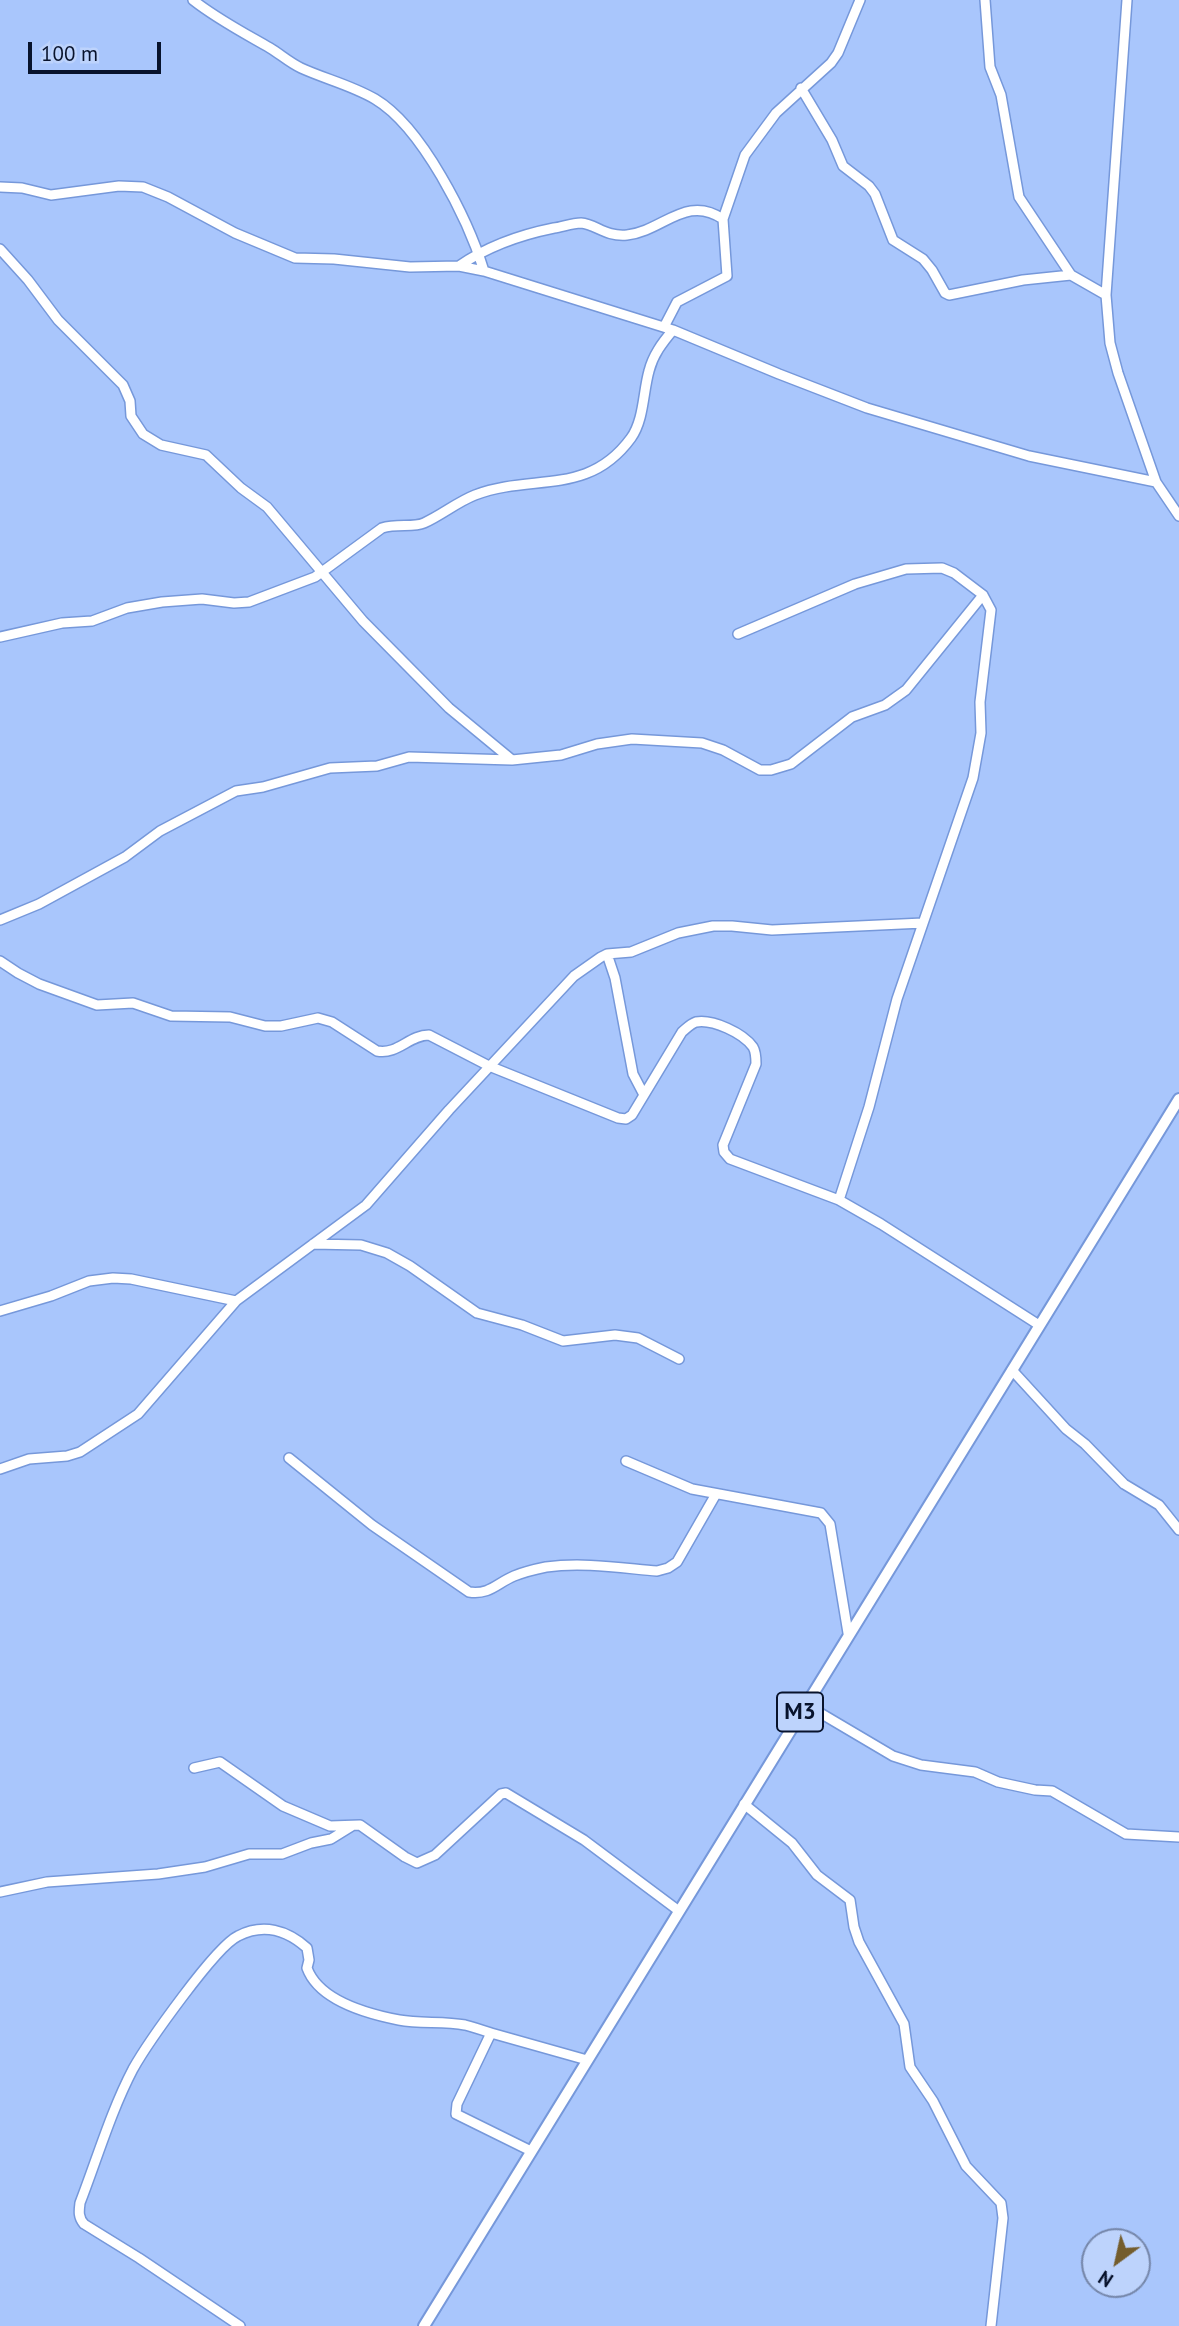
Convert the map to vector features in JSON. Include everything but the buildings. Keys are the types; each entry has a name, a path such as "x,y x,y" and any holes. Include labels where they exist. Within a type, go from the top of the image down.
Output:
{"main road":[{"name":"M3","path":"424,2326 1179,1098"}],"street":[{"path":"193,0 298,67 347,85 376,100 403,121 422,144 478,252 484,271"},
{"path":"0,637 62,623 92,621 127,608 162,602 202,599 249,602 322,573 382,528 395,524 421,525 476,494 572,478 596,471 632,437 639,421 649,369 668,329 677,302 727,276 723,219 745,155 776,113 838,53 860,0"},
{"path":"985,0 990,67 1001,95 1019,197 1071,275 1106,295"},
{"path":"1127,0 1106,295 1110,343 1156,482 1179,516"},
{"path":"801,88 832,140 843,166 875,194 893,240 923,259 945,293 949,295 1023,280 1071,275"},
{"path":"0,187 22,188 51,195 119,186 143,187 168,197 235,233 295,258 410,267 459,266 484,271 668,329 867,408 1029,456 1156,482"},
{"path":"459,266 478,252 528,233 579,223 605,234 625,236 642,232 668,219 698,209 709,211 723,219"},
{"path":"0,249 58,320 123,385 130,401 131,416 143,433 161,445 197,452 212,460 241,488 267,507 363,621 459,716 512,761"},
{"path":"738,634 855,584 906,569 942,568 954,573 983,595 990,610 980,702 981,733 975,767 897,999 869,1107 839,1200"},
{"path":"0,920 39,904 125,857 160,831 243,788 263,787 330,768 377,766 409,757 512,761 561,755 597,744 632,739 702,743 723,750 760,770 791,764 852,717 885,705 906,690 983,595"},
{"path":"0,1469 29,1459 67,1456 80,1452 138,1414 236,1301 366,1205 489,1066 574,976 607,954 631,952 677,933 713,926 772,930 923,923"},
{"path":"607,954 615,978 633,1074 644,1095"},
{"path":"0,961 39,984 97,1005 133,1003 171,1016 230,1017 265,1026 281,1026 318,1018 383,1052 395,1050 420,1035 429,1035 489,1066 626,1119 632,1115 682,1032 690,1024 699,1021 727,1028 752,1045 756,1054 756,1064 723,1145 724,1152 730,1159 839,1200 1039,1325"},
{"path":"313,1244 361,1245 387,1253 477,1313 522,1325 563,1341 615,1335 638,1338 679,1359"},
{"path":"0,1311 89,1281 113,1278 131,1279 236,1301"},
{"path":"1012,1370 1066,1429 1085,1444 1124,1484 1159,1505 1179,1530"},
{"path":"289,1458 372,1525 470,1592 479,1593 489,1592 514,1576 546,1567 580,1565 657,1571 668,1568 677,1562 716,1494"},
{"path":"626,1461 692,1489 767,1504 815,1510 825,1516 830,1524 835,1548 848,1633"},
{"path":"805,1704 893,1756 921,1765 975,1772 998,1782 1052,1791 1126,1834 1179,1837"},
{"path":"194,1769 220,1762 283,1806 330,1826 366,1828 405,1857 422,1862 435,1855 501,1794 506,1793 584,1840 679,1911"},
{"path":"744,1804 779,1830 817,1875 850,1900 859,1942 904,2024 909,2067 933,2101 966,2166 1001,2203 1003,2218 991,2326"},
{"path":"0,1892 68,1879 158,1874 205,1867 250,1854 282,1854 331,1839 352,1826"},
{"path":"240,2326 80,2219 80,2203 134,2068 201,1975 237,1936 274,1929 307,1948 309,1973 317,1984 334,1998 401,2021 464,2025 587,2060"},
{"path":"491,2033 457,2104 456,2114 531,2151"}]}
